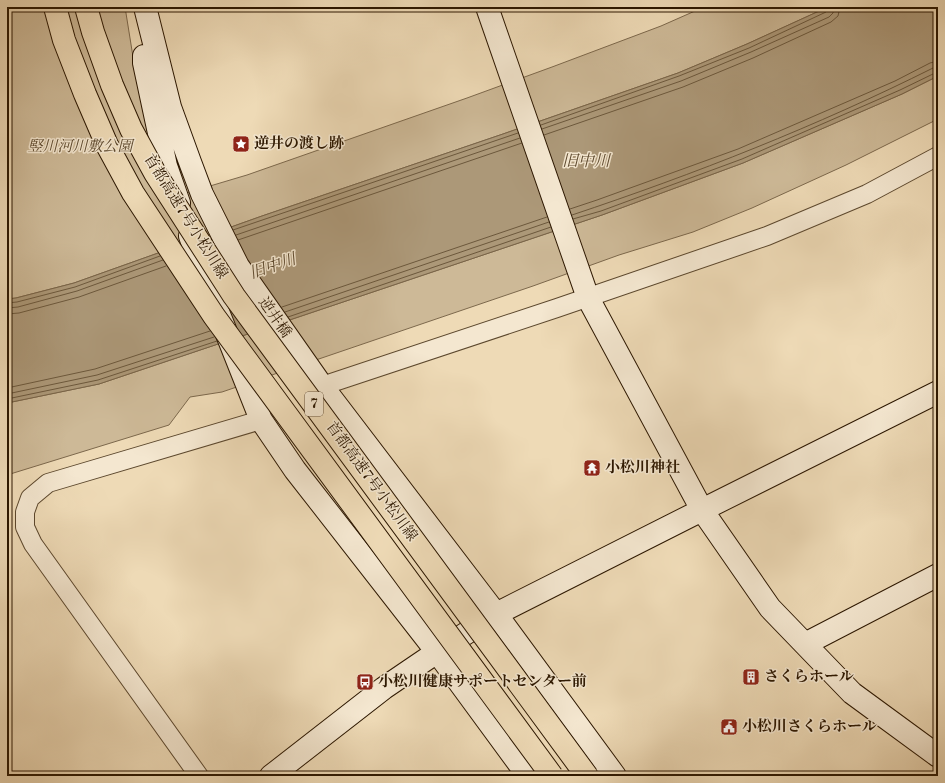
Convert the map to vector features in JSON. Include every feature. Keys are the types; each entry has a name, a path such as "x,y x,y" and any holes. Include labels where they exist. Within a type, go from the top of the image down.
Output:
{"highway":[{"name":"首都高速7号小松川線","path":"55,7 64,40 107,146 137,199 214,316 552,776"},
{"name":"首都高速7号小松川線","path":"86,7 93,32 112,85 131,129 156,173 234,296 587,776"}],"street":[{"path":"141,7 144,63 166,166 207,284 261,420 295,470 437,652 528,776"},
{"name":"逆井橋","path":"145,7 170,107 202,194 238,266 322,386 496,614 615,776"},
{"path":"487,7 588,298 702,510 770,608 852,693 938,756"},
{"path":"322,386 588,298 768,236 867,194 938,156"},
{"path":"271,776 384,688 496,614 938,392"},
{"path":"199,776 33,544 25,527 25,512 30,498 48,483 261,420"},
{"path":"805,644 938,575"}],"green space":[{"name":"竪川河川敷公園","path":"7,7 125,7 134,63 173,197 247,175 467,98 661,26 704,7 828,7 747,44 678,73 262,216 74,283 7,299"},
{"path":"938,76 938,119 846,165 752,208 693,232 619,255 533,286 222,392 190,397 169,425 7,475 7,403 99,384 602,215 743,163 902,94"}],"water":[{"name":"旧中川","path":"828,7 938,7 938,76 902,94 743,163 602,215 99,384 7,403 7,299 74,283 262,216 678,73 747,44"}],"place":[{"name":"逆井の渡し跡","path":"241,144"},
{"name":"小松川神社","path":"592,468"},
{"name":"さくらホール","path":"751,677"},
{"name":"小松川健康サポートセンター前","path":"365,682"},
{"name":"小松川さくらホール","path":"729,727"}]}
